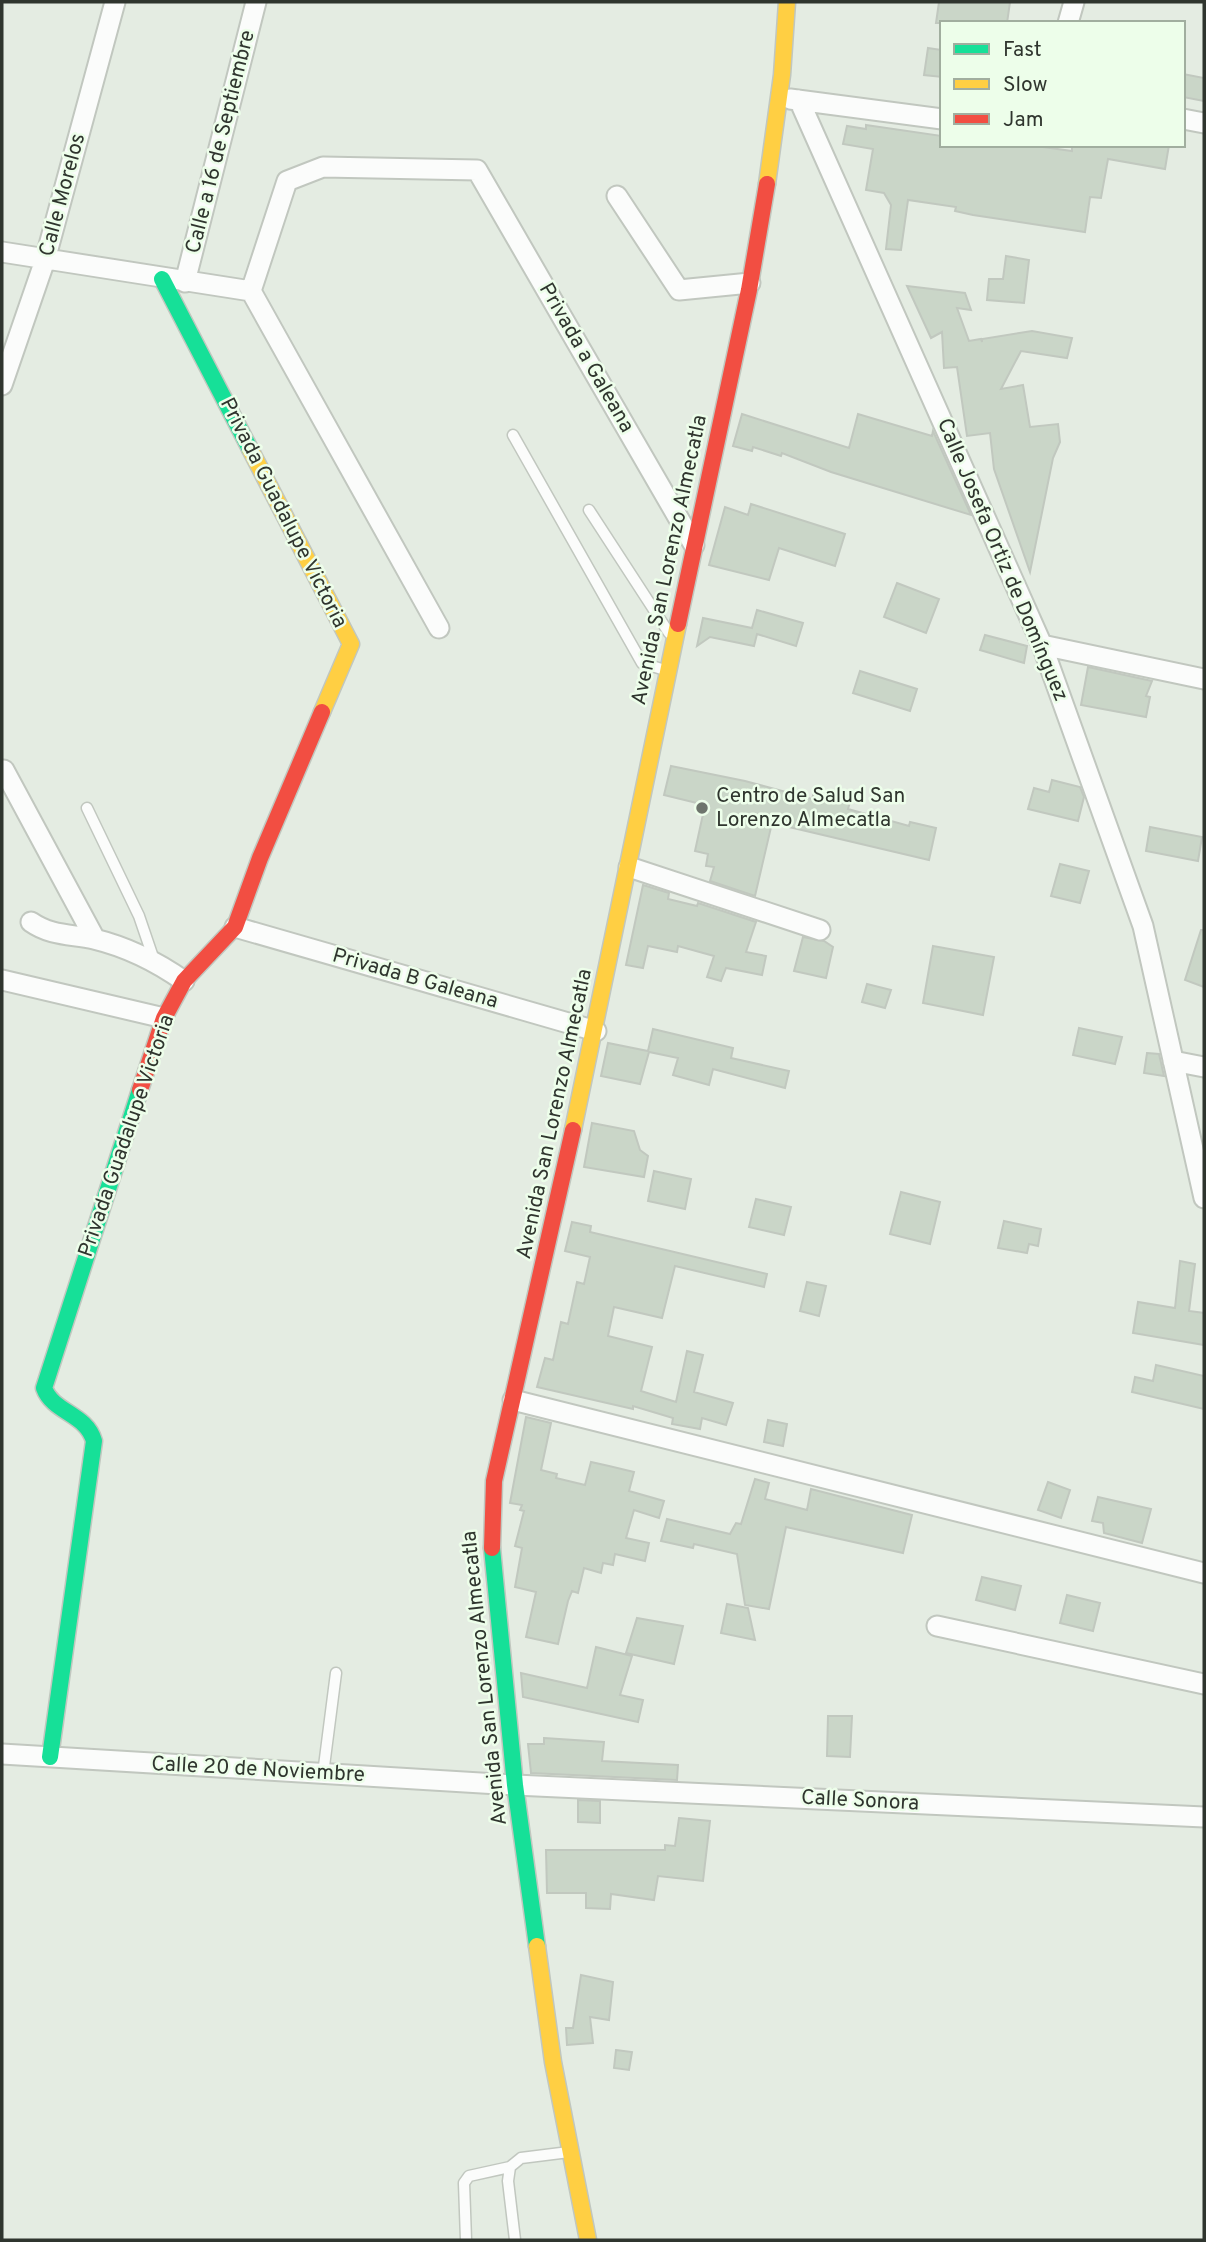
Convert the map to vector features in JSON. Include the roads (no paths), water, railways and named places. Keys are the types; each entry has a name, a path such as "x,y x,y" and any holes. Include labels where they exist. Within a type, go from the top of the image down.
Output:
{"main road":[{"name":"Avenida San Lorenzo Almecatla","path":"589,2240 553,2063 515,1785 490,1527 494,1481 596,1031 694,545 790,99 783,3"},
{"name":"Privada Guadalupe Victoria","path":"50,1757 93,1441 92,1430 85,1422 58,1408 48,1399 44,1388 164,1018 184,981 234,927 260,858 351,645 162,279"}],"street":[{"name":"Calle Morelos","path":"2,385 45,260 115,2"},
{"name":"Calle a 16 de Septiembre","path":"185,282 257,2"},
{"path":"1069,21 1074,2"},
{"path":"790,99 940,119"},
{"name":"Calle Josefa Ortiz de Domínguez","path":"790,99 1042,645 1143,926 1204,1198"},
{"path":"1185,119 1204,123"},
{"name":"Privada a Galeana","path":"251,291 288,181 323,167 477,170 694,545"},
{"path":"617,197 679,290 750,283"},
{"path":"2,252 251,291 439,628"},
{"path":"1042,645 1204,679"},
{"path":"4,770 95,939"},
{"path":"629,867 820,930"},
{"path":"31,922 45,932 95,939 154,961 184,981"},
{"name":"Privada B Galeana","path":"234,927 596,1031"},
{"path":"2,980 164,1018"},
{"path":"1173,1061 1204,1067"},
{"path":"513,1400 1204,1573"},
{"path":"937,1626 1204,1684"},
{"name":"Calle 20 de Noviembre","path":"2,1754 515,1785"},
{"name":"Calle Sonora","path":"515,1785 1204,1817"}],"lane":[{"path":"513,435 642,663 668,671"},
{"path":"589,510 675,642"},
{"path":"87,808 139,916 154,961"},
{"path":"323,1774 336,1673"},
{"path":"466,2240 464,2183 469,2176 510,2167 521,2158 569,2152"},
{"path":"510,2167 508,2181 515,2240"}],"place":[{"name":"Centro de Salud San Lorenzo Almecatla","path":"702,808"}]}
